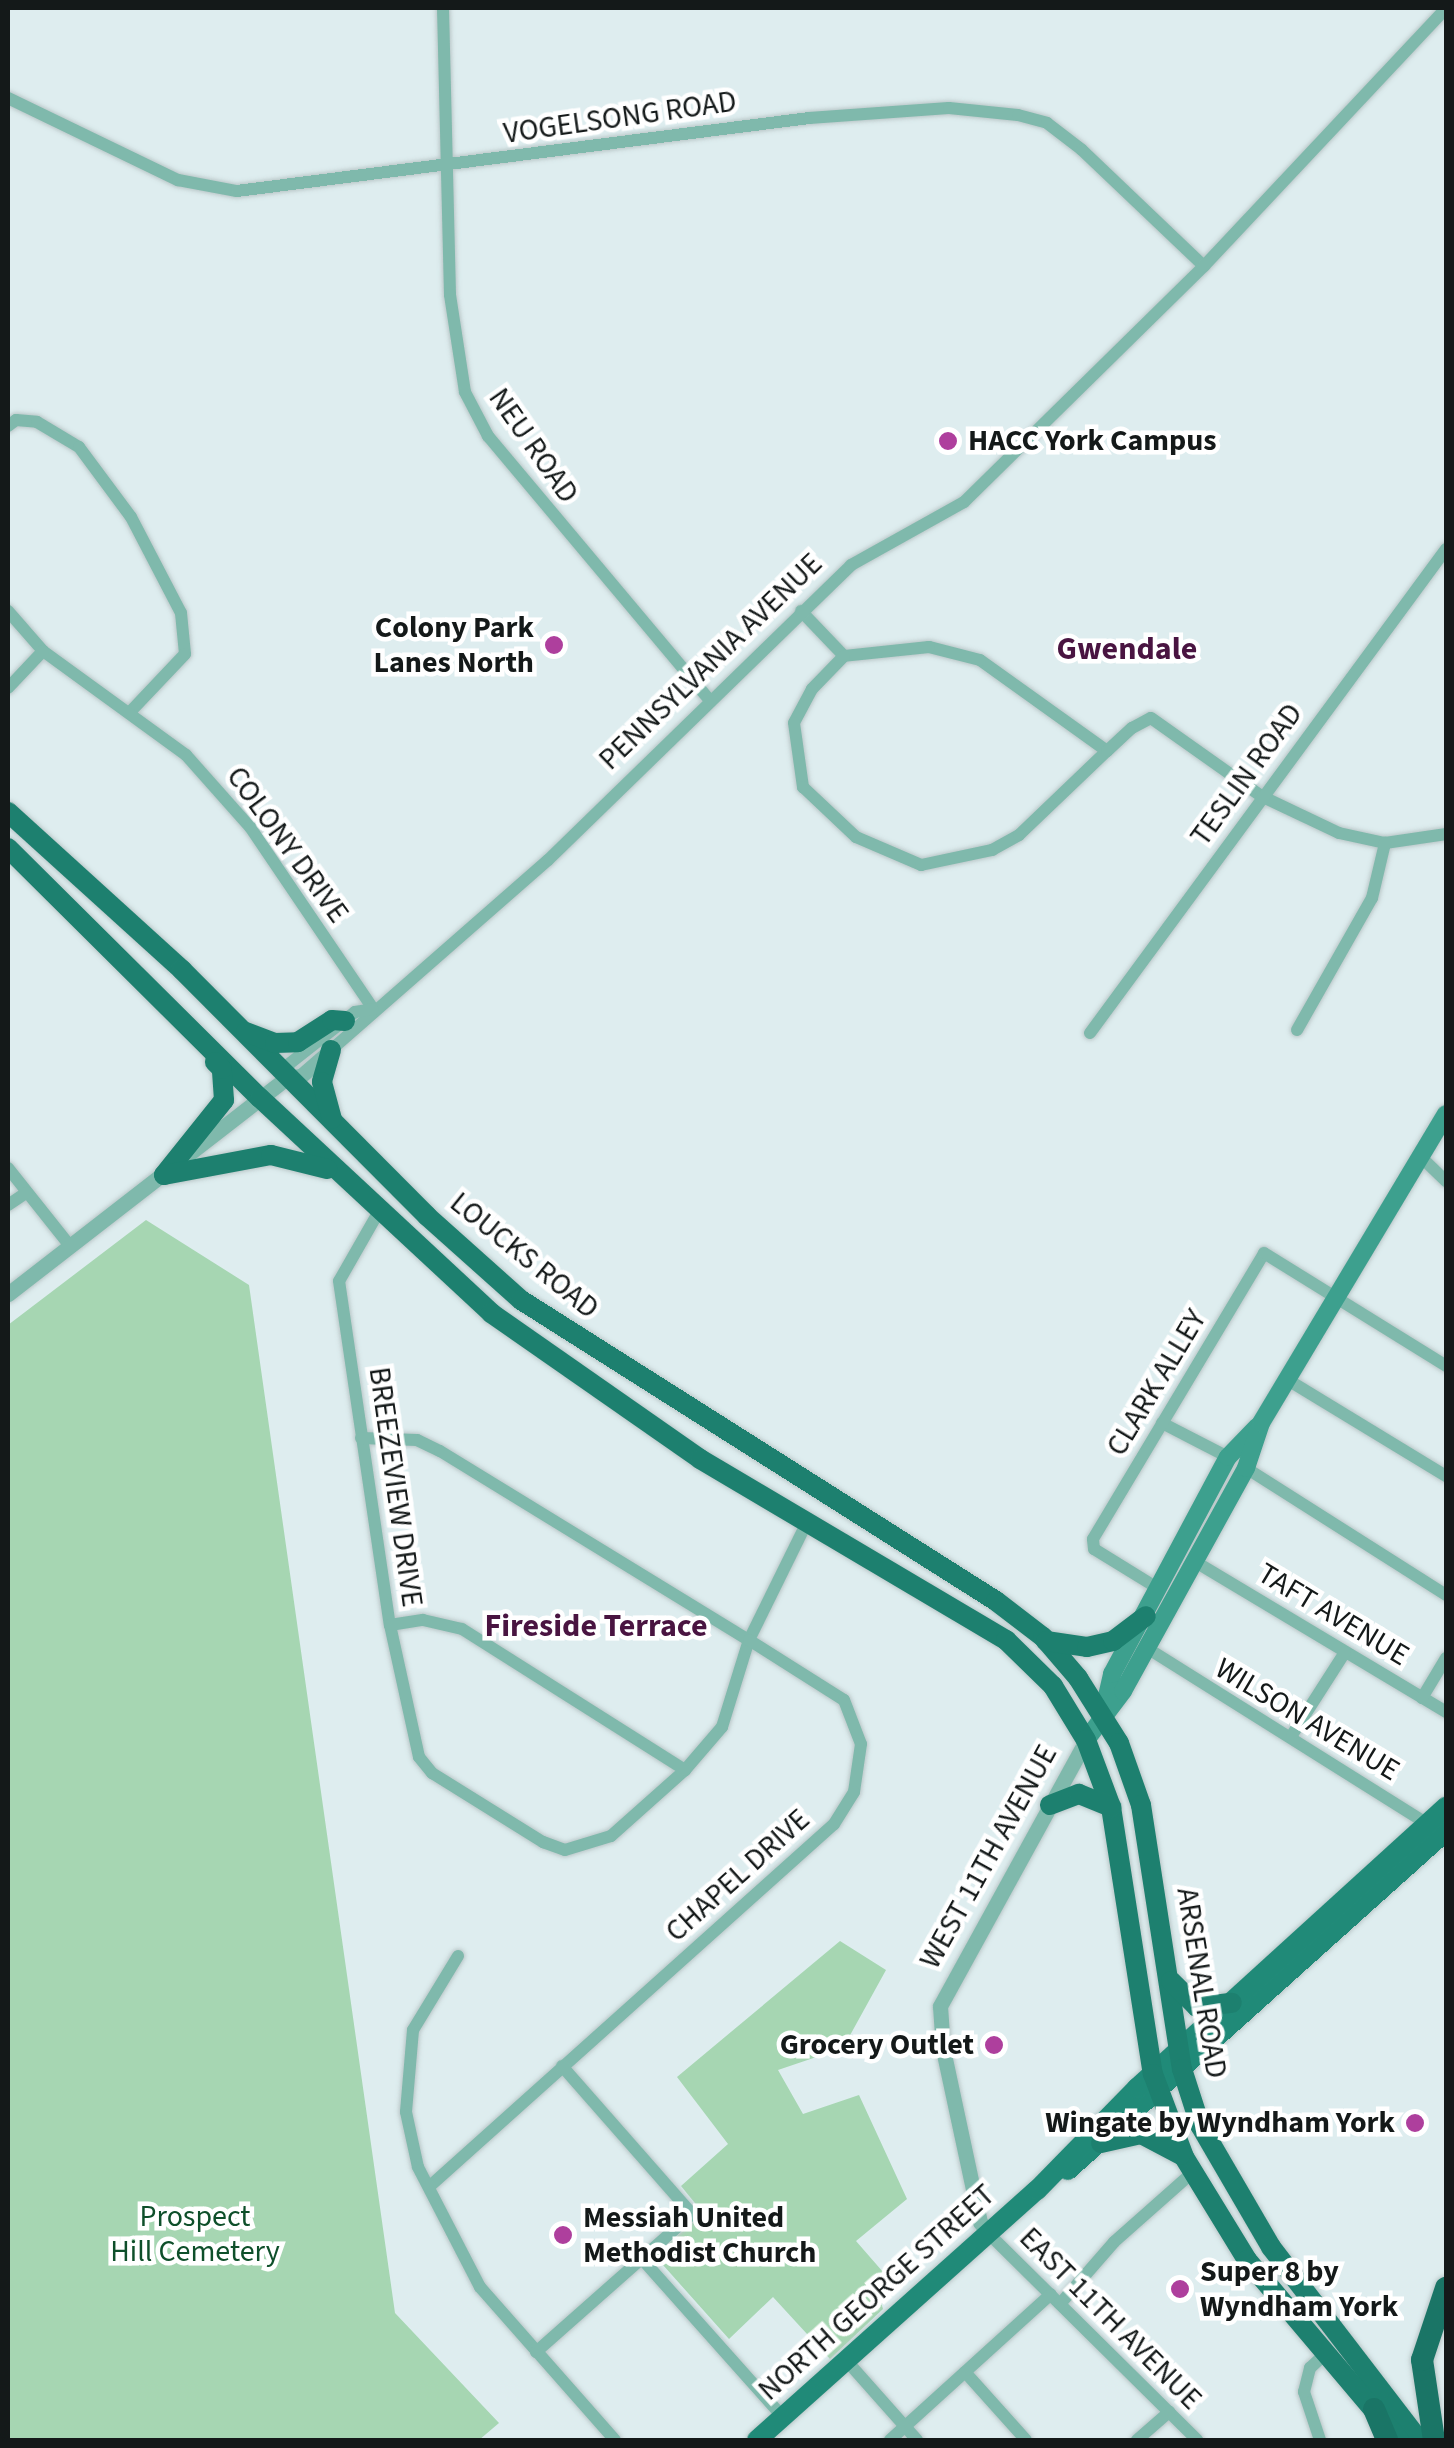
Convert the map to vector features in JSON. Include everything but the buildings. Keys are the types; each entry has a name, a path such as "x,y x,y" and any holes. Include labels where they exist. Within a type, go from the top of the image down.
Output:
{"highway":[{"name":"LOUCKS ROAD","path":"8,812 240,1030 469,1255 547,1320 996,1601 1046,1642 1104,1713"},
{"name":"LOUCKS ROAD","path":"8,848 378,1212 491,1313 700,1459 1006,1640 1054,1686 1086,1740"},
{"path":"240,1030 276,1043 298,1042 332,1020 345,1020"},
{"path":"164,1175 226,1093 222,1069 184,1022"},
{"path":"331,1050 322,1082 334,1125"},
{"path":"164,1175 271,1155 338,1173"},
{"path":"1046,1642 1087,1647 1113,1641 1146,1616"},
{"name":"ARSENAL ROAD","path":"1104,1713 1141,1805 1181,2060 1200,2125 1241,2202 1419,2440"},
{"name":"ARSENAL ROAD","path":"1086,1740 1111,1807 1156,2082 1188,2165 1247,2260 1399,2440"},
{"path":"1050,1805 1080,1794 1111,1807"},
{"path":"1170,1979 1197,2007 1232,2003"},
{"path":"1101,2143 1142,2134 1188,2165"},
{"path":"1434,2440 1422,2360 1446,2288"},
{"path":"1374,2409 1387,2440"}],"main road":[{"path":"1104,1713 1112,1674 1228,1456 1261,1423 1446,1114"},
{"path":"1086,1740 1147,1648 1246,1468 1261,1423"},
{"name":"NORTH GEORGE STREET","path":"757,2440 1438,1830 1446,1807"},
{"name":"NORTH GEORGE STREET","path":"1181,2060 1232,2003 1438,1830"},
{"name":"NORTH GEORGE STREET","path":"1037,2190 1101,2143 1156,2082"}],"street":[{"name":"NEU ROAD","path":"443,8 450,295 465,392 498,449 709,699"},
{"name":"PENNSYLVANIA AVENUE","path":"286,1078 289,1064 345,1020 373,1008 548,860 709,699 852,565 964,502 1204,266 1350,115 1362,93 1446,8"},
{"name":"VOGELSONG ROAD","path":"8,98 178,180 237,191 806,119 948,108 1018,115 1048,123 1082,150 1204,266"},
{"path":"12,423 60,430 79,446 130,517 182,612 185,654 128,713"},
{"name":"TESLIN ROAD","path":"1090,1033 1446,548"},
{"name":"COLONY DRIVE","path":"8,610 43,650 186,755 250,827 373,1008"},
{"path":"801,610 844,656"},
{"path":"1108,751 980,660 929,647 844,656 812,689 794,723 803,787 856,837 921,865 992,850 1019,835 1108,751 1151,718 1261,796 1339,833 1385,844 1446,834"},
{"path":"8,688 43,650"},
{"path":"1297,1030 1372,898 1385,844"},
{"name":"PENNSYLVANIA AVENUE","path":"8,1294 286,1078 302,1076 365,1024 373,1008"},
{"path":"1422,1157 1446,1182"},
{"path":"8,1168 70,1246"},
{"path":"8,1205 26,1193"},
{"name":"BREEZEVIEW DRIVE","path":"378,1212 340,1281 390,1624 419,1757 432,1773 566,1850 611,1836 685,1770"},
{"name":"CLARK ALLEY","path":"1159,1589 1094,1549 1093,1539 1264,1253 1336,1297"},
{"path":"1336,1297 1446,1366"},
{"path":"1288,1380 1446,1476"},
{"path":"1162,1423 1228,1456"},
{"name":"CHAPEL DRIVE","path":"361,1438 418,1440 749,1640 844,1700 861,1744 854,1792 834,1824 429,2186"},
{"path":"1246,1468 1446,1595"},
{"path":"390,1624 423,1620 462,1629 685,1770 722,1727 749,1640 807,1522"},
{"name":"TAFT AVENUE","path":"1194,1561 1446,1712"},
{"name":"WILSON AVENUE","path":"1147,1648 1292,1735 1438,1830"},
{"path":"1292,1735 1345,1652"},
{"path":"1422,1698 1446,1658"},
{"name":"WEST 11TH AVENUE","path":"989,2234 980,2222 945,2059 940,2006 1086,1740"},
{"path":"458,1956 420,2009 405,2085 409,2136 429,2186 480,2287 615,2440"},
{"path":"536,2352 692,2214 562,2066"},
{"path":"890,2440 1055,2298 1188,2165"},
{"name":"EAST 11TH AVENUE","path":"989,2234 1197,2440"},
{"path":"642,2258 783,2417"},
{"path":"1320,2440 1304,2392 1310,2368 1326,2353"},
{"path":"846,2360 917,2440"},
{"path":"965,2372 1026,2440"},
{"path":"1137,2440 1169,2412"}],"green space":[{"name":"Prospect Hill Cemetery","path":"146,1220 249,1285 395,2313 499,2423 479,2440 8,2440 8,1325"},
{"path":"840,1941 886,1970 843,2048 778,2070 803,2114 859,2095 907,2199 856,2241 883,2272 875,2283 883,2309 830,2359 773,2297 729,2339 655,2256 703,2213 681,2186 728,2144 677,2077"}],"place":[{"name":"HACC York Campus","path":"948,441"},
{"name":"Colony Park Lanes North","path":"554,645"},
{"name":"Grocery Outlet","path":"994,2045"},
{"name":"Wingate by Wyndham York","path":"1415,2123"},
{"name":"Messiah United Methodist Church","path":"563,2235"},
{"name":"Super 8 by Wyndham York","path":"1180,2289"}],"district":[{"name":"Gwendale","path":"1127,649"},
{"name":"Fireside Terrace","path":"596,1626"}]}
